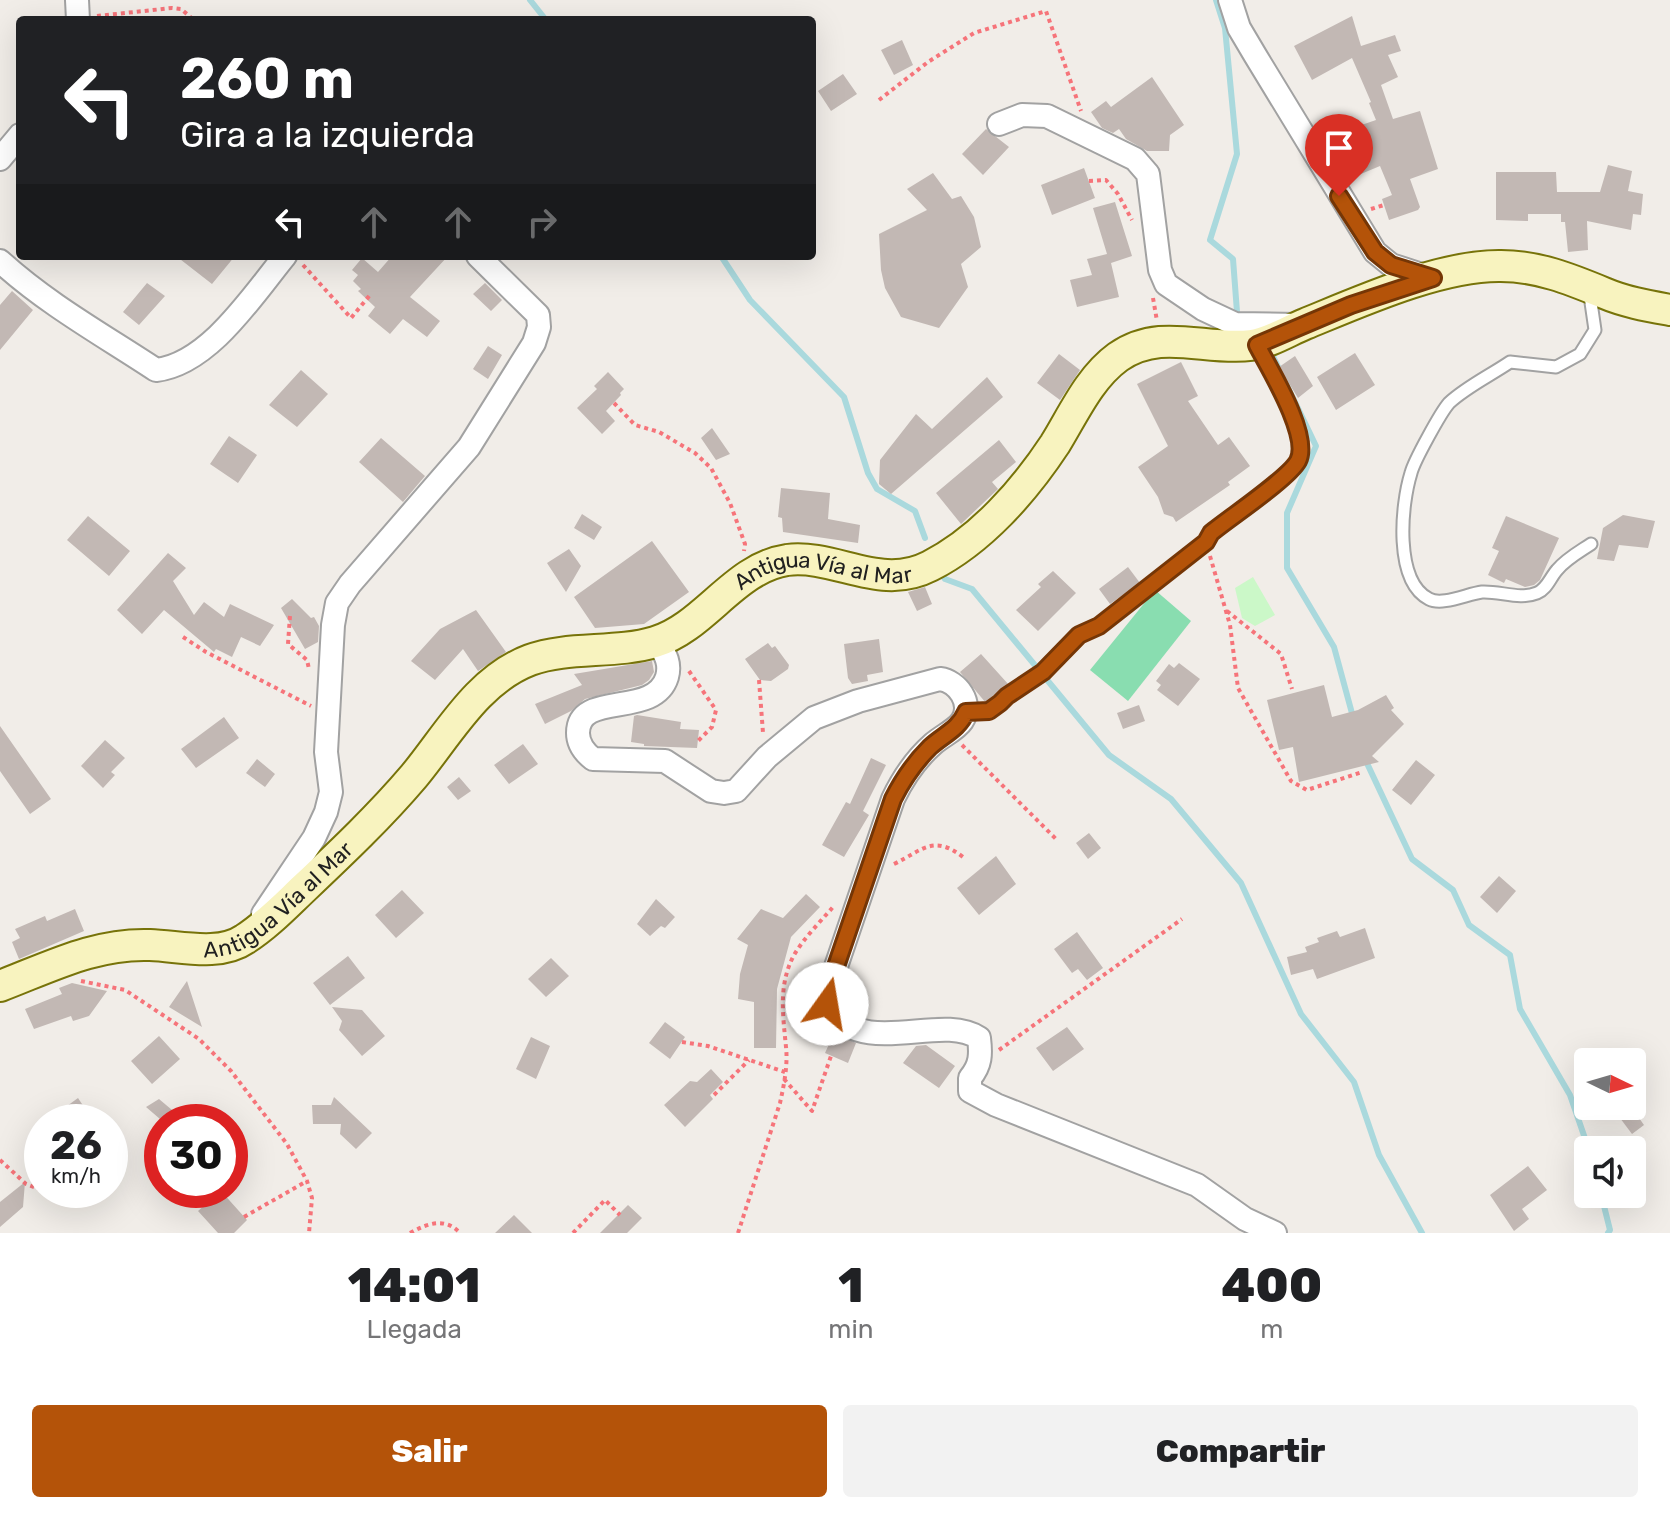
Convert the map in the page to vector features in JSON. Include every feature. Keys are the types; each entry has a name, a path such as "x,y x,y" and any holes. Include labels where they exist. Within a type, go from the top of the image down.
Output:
{"main road":[{"name":"Antigua Vía al Mar","path":"0,986 79,954 110,947 224,948 248,938 343,852 412,778 483,690 508,670 534,658 663,650 690,623 743,581 782,561 802,560 862,574 897,576 928,568 994,519 1017,496 1093,384 1117,358 1147,344 1189,340 1224,347 1257,345 1364,300 1476,266 1544,270 1617,297 1670,310"}],"street":[{"path":"1230,0 1239,28 1375,252 1391,265 1433,278"},
{"path":"999,124 1022,115 1047,116 1135,159 1148,174 1160,270 1166,284 1203,309 1235,324 1303,325"},
{"path":"0,159 16,140"},
{"path":"0,261 77,320 156,370 183,362 219,334 282,260"},
{"path":"248,938 314,838 326,812 331,792 326,752 337,603 469,447 534,343 539,327 538,315 482,260"},
{"path":"663,650 668,674 656,693 629,704 596,709 581,720 578,735 584,753 593,759 665,761 711,791 724,793 736,791 767,757 814,718 858,701 940,679 955,685 965,701 966,712 961,723 933,744 903,779 893,799 827,993 830,1012 847,1025 873,1032 923,1033 953,1028 969,1031 979,1038 981,1060 970,1078 970,1091 983,1099 1197,1185 1245,1219 1275,1233"}],"lane":[{"path":"1588,285 1595,330 1580,354 1556,367 1510,362 1448,404 1411,472 1403,546 1412,583 1427,599 1441,603 1464,594 1536,594 1545,588 1571,557 1591,544"},
{"path":"966,712 989,711 1043,672 1079,635 1099,626 1206,542 1211,533 1271,487 1298,461 1298,428 1257,345"}],"path":[{"path":"78,13 172,8 181,9 189,16"},
{"path":"879,100 928,62 974,33 1046,11 1089,135"},
{"path":"301,260 312,277 351,318 370,295"},
{"path":"614,403 635,425 659,432 695,453 711,468 730,503 745,544 743,581"},
{"path":"1206,542 1226,611 1238,688 1291,781 1307,790 1362,772"},
{"path":"1226,611 1281,654 1292,689"},
{"path":"290,616 288,644 307,660 310,673"},
{"path":"183,637 206,652 316,708 315,697"},
{"path":"663,650 682,663 716,710 712,727 698,741"},
{"path":"759,680 767,757"},
{"path":"949,732 1056,839"},
{"path":"866,876 925,846 948,846 963,857"},
{"path":"738,1233 780,1103 787,1049 782,1008 786,973 794,955 837,903"},
{"path":"979,1065 1182,919"},
{"path":"32,974 125,990 199,1039 231,1071 287,1144 307,1181 312,1198 309,1233"},
{"path":"682,1042 708,1046 785,1072"},
{"path":"784,1079 812,1111 831,1056"},
{"path":"714,1095 749,1060"},
{"path":"0,1160 24,1182"},
{"path":"244,1217 307,1181"},
{"path":"573,1233 605,1200 620,1215"},
{"path":"410,1233 440,1222 452,1225 460,1233"}],"green space":[{"path":"1253,577 1275,615 1255,626 1242,618 1235,588"},
{"path":"1155,590 1191,621 1128,701 1090,670"}],"building":[{"path":"1352,16 1361,46 1395,35 1401,51 1388,55 1398,77 1381,85 1393,119 1420,111 1438,169 1410,179 1420,207 1418,210 1389,220 1382,199 1392,195 1380,166 1356,176 1341,132 1376,120 1352,58 1312,80 1294,46"},
{"path":"902,40 913,65 894,75 881,50"},
{"path":"843,74 857,94 831,111 818,91"},
{"path":"1152,77 1184,125 1170,135 1169,151 1147,151 1126,139 1119,129 1113,133 1102,128 1091,112 1106,101 1111,107"},
{"path":"986,129 1009,147 983,175 962,154"},
{"path":"1608,165 1632,171 1628,191 1643,194 1641,215 1633,214 1631,230 1587,221 1588,250 1568,252 1565,222 1561,222 1561,214 1528,214 1528,221 1496,220 1496,172 1556,172 1557,192 1600,192"},
{"path":"1084,168 1095,198 1052,215 1041,185"},
{"path":"933,173 952,199 961,196 974,217 981,247 961,264 968,287 939,328 901,317 885,288 879,234 927,210 907,189"},
{"path":"1115,202 1132,256 1111,263 1119,297 1077,307 1070,280 1092,275 1087,259 1107,254 1093,208"},
{"path":"181,260 232,260 212,284"},
{"path":"360,260 364,260 378,272 388,260 444,260 410,297 440,321 427,337 403,319 390,334 368,316 375,307 358,291 361,289 353,281 358,275 352,270"},
{"path":"147,283 165,296 139,325 123,312"},
{"path":"485,283 502,300 491,311 473,294"},
{"path":"12,291 33,310 0,350 0,305"},
{"path":"488,346 502,355 488,379 473,369"},
{"path":"1355,353 1375,385 1336,410 1317,377"},
{"path":"1059,354 1080,370 1060,400 1037,383"},
{"path":"1295,356 1313,386 1298,398 1279,367"},
{"path":"1181,362 1198,396 1188,401 1218,445 1229,437 1250,466 1228,482 1230,485 1176,522 1173,517 1164,514 1158,497 1138,467 1168,446 1137,384"},
{"path":"301,370 328,394 297,427 269,405"},
{"path":"608,372 624,389 606,411 615,421 602,434 577,408 597,389 594,386"},
{"path":"987,377 1003,397 891,494 879,484 880,460 916,414 932,429"},
{"path":"712,428 730,454 716,460 701,438"},
{"path":"229,436 257,455 238,483 210,464"},
{"path":"381,438 425,476 403,502 359,462"},
{"path":"999,440 1016,462 992,482 998,489 961,524 936,493"},
{"path":"781,488 830,493 828,519 860,525 858,543 783,532 782,518 778,517"},
{"path":"582,514 602,527 594,540 574,528"},
{"path":"1623,515 1655,521 1648,548 1619,545 1614,561 1597,559 1603,528"},
{"path":"88,516 130,551 109,576 67,540"},
{"path":"1506,516 1559,538 1540,580 1534,585 1525,587 1506,579 1504,583 1488,575 1499,551 1492,548"},
{"path":"652,541 689,592 644,624 595,628 574,597"},
{"path":"569,549 581,566 566,592 547,563"},
{"path":"168,553 186,568 173,581 194,615 204,602 224,617 230,604 274,625 260,646 241,637 232,657 216,649 214,652 164,610 142,634 117,610"},
{"path":"1128,567 1140,583 1110,604 1099,589"},
{"path":"1053,571 1076,593 1038,631 1016,610"},
{"path":"925,587 932,604 917,611 908,592"},
{"path":"292,599 311,618 314,617 319,626 318,642 305,649 281,608"},
{"path":"476,610 506,652 478,671 463,649 435,680 411,661 440,629"},
{"path":"879,639 883,672 867,675 868,681 852,684 848,678 844,644"},
{"path":"768,643 772,648 775,646 789,665 771,681 760,680 745,659"},
{"path":"981,654 1009,685 986,703 960,672"},
{"path":"652,661 654,672 642,685 585,699 571,711 545,724 535,704 582,685 574,674"},
{"path":"1179,663 1200,679 1178,706 1157,690 1161,685 1156,681 1169,664 1174,668"},
{"path":"1324,685 1332,717 1358,710 1386,695 1394,708 1391,710 1404,724 1372,756 1379,762 1299,782 1293,747 1279,750 1267,700"},
{"path":"1139,705 1145,721 1123,729 1117,713"},
{"path":"634,716 681,722 680,729 699,730 697,748 644,746 631,742"},
{"path":"224,717 239,738 196,768 181,749"},
{"path":"0,726 51,799 30,814 0,771"},
{"path":"105,740 125,758 111,772 115,775 103,788 81,766"},
{"path":"523,744 538,764 509,784 494,765"},
{"path":"871,758 886,765 863,811 869,815 844,857 822,845 846,802 850,804"},
{"path":"257,759 275,774 265,787 246,773"},
{"path":"1416,760 1435,775 1411,805 1392,790"},
{"path":"459,777 471,791 458,800 447,787"},
{"path":"1089,833 1101,848 1088,859 1076,843"},
{"path":"996,856 1016,884 979,915 957,888"},
{"path":"1499,876 1516,891 1497,913 1480,897"},
{"path":"402,890 424,913 396,938 375,915"},
{"path":"806,894 820,907 791,937 777,989 776,1048 754,1048 754,1002 738,999 740,974 748,945 737,939 761,909 783,918"},
{"path":"656,899 675,917 665,928 661,926 650,936 637,924"},
{"path":"75,909 84,931 19,959 12,942 20,938 15,929 45,916 47,921"},
{"path":"1365,928 1375,958 1317,979 1313,969 1291,975 1287,957 1307,952 1305,947 1319,942 1317,938 1337,931 1340,937"},
{"path":"1077,932 1103,968 1087,980 1078,969 1072,973 1054,949"},
{"path":"348,956 365,978 330,1005 313,983"},
{"path":"551,958 569,976 546,997 528,979"},
{"path":"187,981 202,1027 169,1007"},
{"path":"72,983 107,991 89,1016 73,1021 71,1016 34,1029 25,1009 62,994 59,988"},
{"path":"332,1007 362,1010 385,1036 362,1056 339,1030 342,1021"},
{"path":"665,1022 685,1037 670,1059 649,1043"},
{"path":"1067,1027 1084,1049 1053,1071 1036,1048"},
{"path":"834,1033 856,1043 848,1063 825,1053"},
{"path":"159,1036 180,1059 152,1084 131,1061"},
{"path":"531,1037 550,1046 536,1079 516,1069"},
{"path":"926,1045 955,1066 939,1088 903,1063 916,1046"},
{"path":"711,1069 723,1082 710,1095 713,1099 685,1127 664,1105 690,1081 697,1082"},
{"path":"334,1097 372,1133 356,1149 340,1134 341,1124 313,1124 312,1105 331,1105"},
{"path":"1622,1120 1640,1120 1644,1125 1632,1134"},
{"path":"1528,1166 1547,1190 1522,1209 1529,1219 1514,1231 1490,1195"},
{"path":"24,1183 23,1207 0,1227 0,1202"},
{"path":"628,1205 642,1218 627,1233 600,1233"},
{"path":"201,1208 236,1208 247,1220 234,1233 218,1233 198,1211"},
{"path":"514,1215 532,1233 495,1233"}],"waterway":[{"path":"530,0 543,16"},
{"path":"1216,0 1225,28 1237,154 1210,240 1233,259 1237,312"},
{"path":"724,260 750,300 844,397 868,473 877,489 915,511 925,538"},
{"path":"1269,348 1316,446 1287,513 1287,568 1334,647 1353,717"},
{"path":"939,570 945,579 972,589 1109,755 1171,799 1241,883 1301,1014 1354,1082 1379,1155 1422,1233"},
{"path":"1365,759 1412,859 1453,890 1469,925 1510,955 1520,1009 1570,1095 1584,1136"},
{"path":"1604,1208 1608,1233"}],"route":[{"path":"827,1004 827,993 893,799 917,761 933,744 961,723 966,712 989,711 1043,672 1079,635 1099,626 1156,582 1298,461 1298,428 1257,345 1351,305 1433,278 1391,265 1375,252 1339,196"}]}
